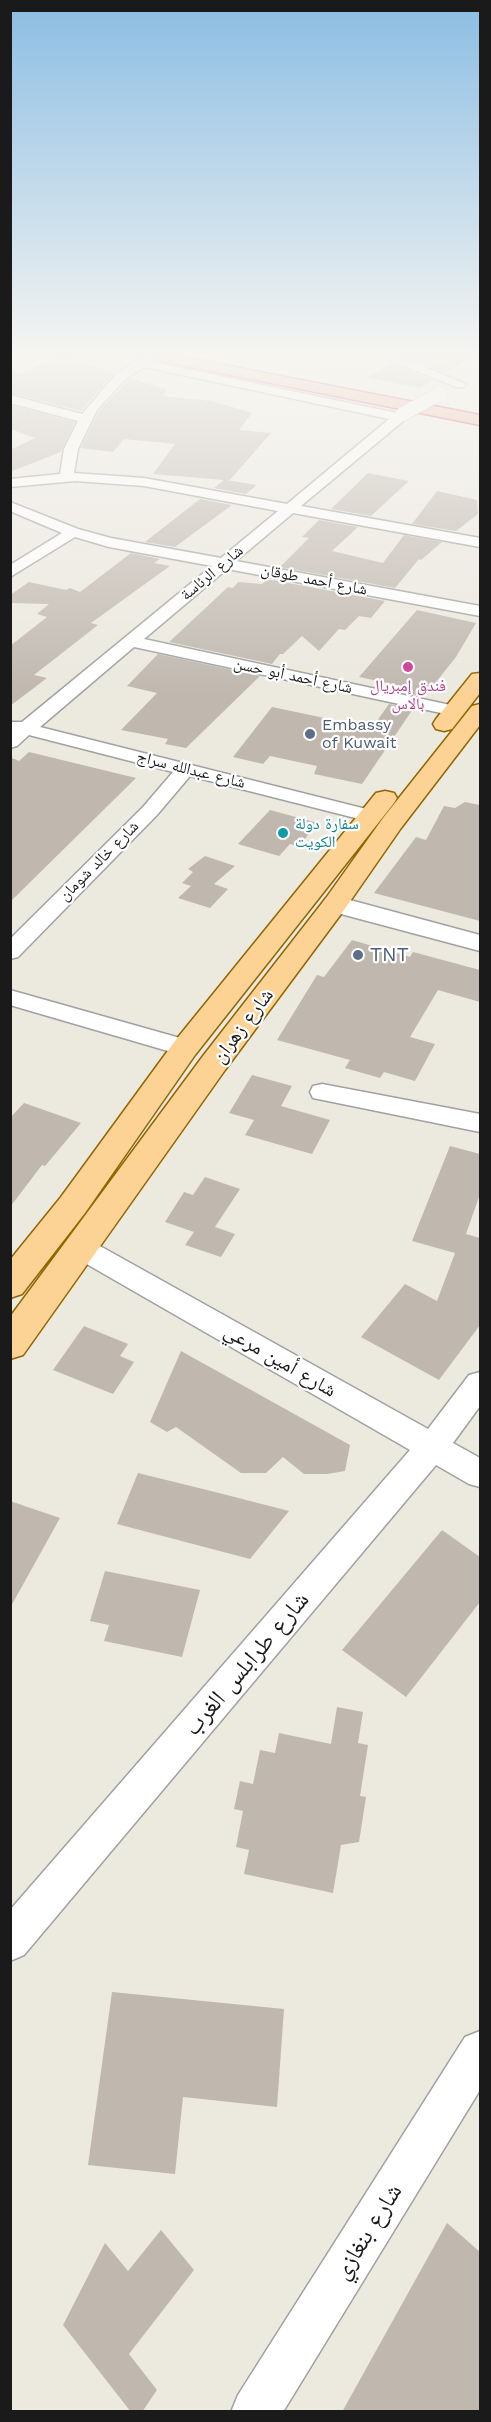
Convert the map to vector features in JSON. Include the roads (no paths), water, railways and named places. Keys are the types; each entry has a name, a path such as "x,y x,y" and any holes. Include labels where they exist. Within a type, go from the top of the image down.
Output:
{"main road":[{"name":"شارع زهران","path":"10,1345 214,1063 335,904 468,711 480,679"},
{"name":"شارع زهران","path":"10,1285 73,1205 185,1048 371,816 468,711"}],"street":[{"path":"66,478 68,469"},
{"name":"شارع الرئاسة","path":"10,742 19,727 131,641 223,562 338,469"},
{"path":"10,483 66,478 144,482 480,543"},
{"name":"شارع أحمد طوقان","path":"10,506 73,532 109,542 480,611"},
{"path":"10,572 73,532"},
{"name":"شارع أحمد أبو حسن","path":"131,641 468,711"},
{"name":"شارع عبدالله سراج","path":"19,727 371,816"},
{"name":"شارع خالد شومان","path":"10,952 150,811 186,768"},
{"path":"335,904 480,943"},
{"path":"10,997 185,1048"},
{"path":"322,1092 480,1123"},
{"name":"شارع أمين مرعي","path":"81,1248 480,1474"},
{"name":"شارع طرابلس الغرب","path":"10,1941 432,1447 480,1384"},
{"name":"شارع بنغازي","path":"255,2412 480,2052"}],"place":[{"name":"فندق إمبريال بالاس","path":"408,667"},
{"name":"Embassy of Kuwait","path":"310,734"},
{"name":"سفارة دولة الكويت","path":"283,833"},
{"name":"TNT","path":"358,955"}]}
